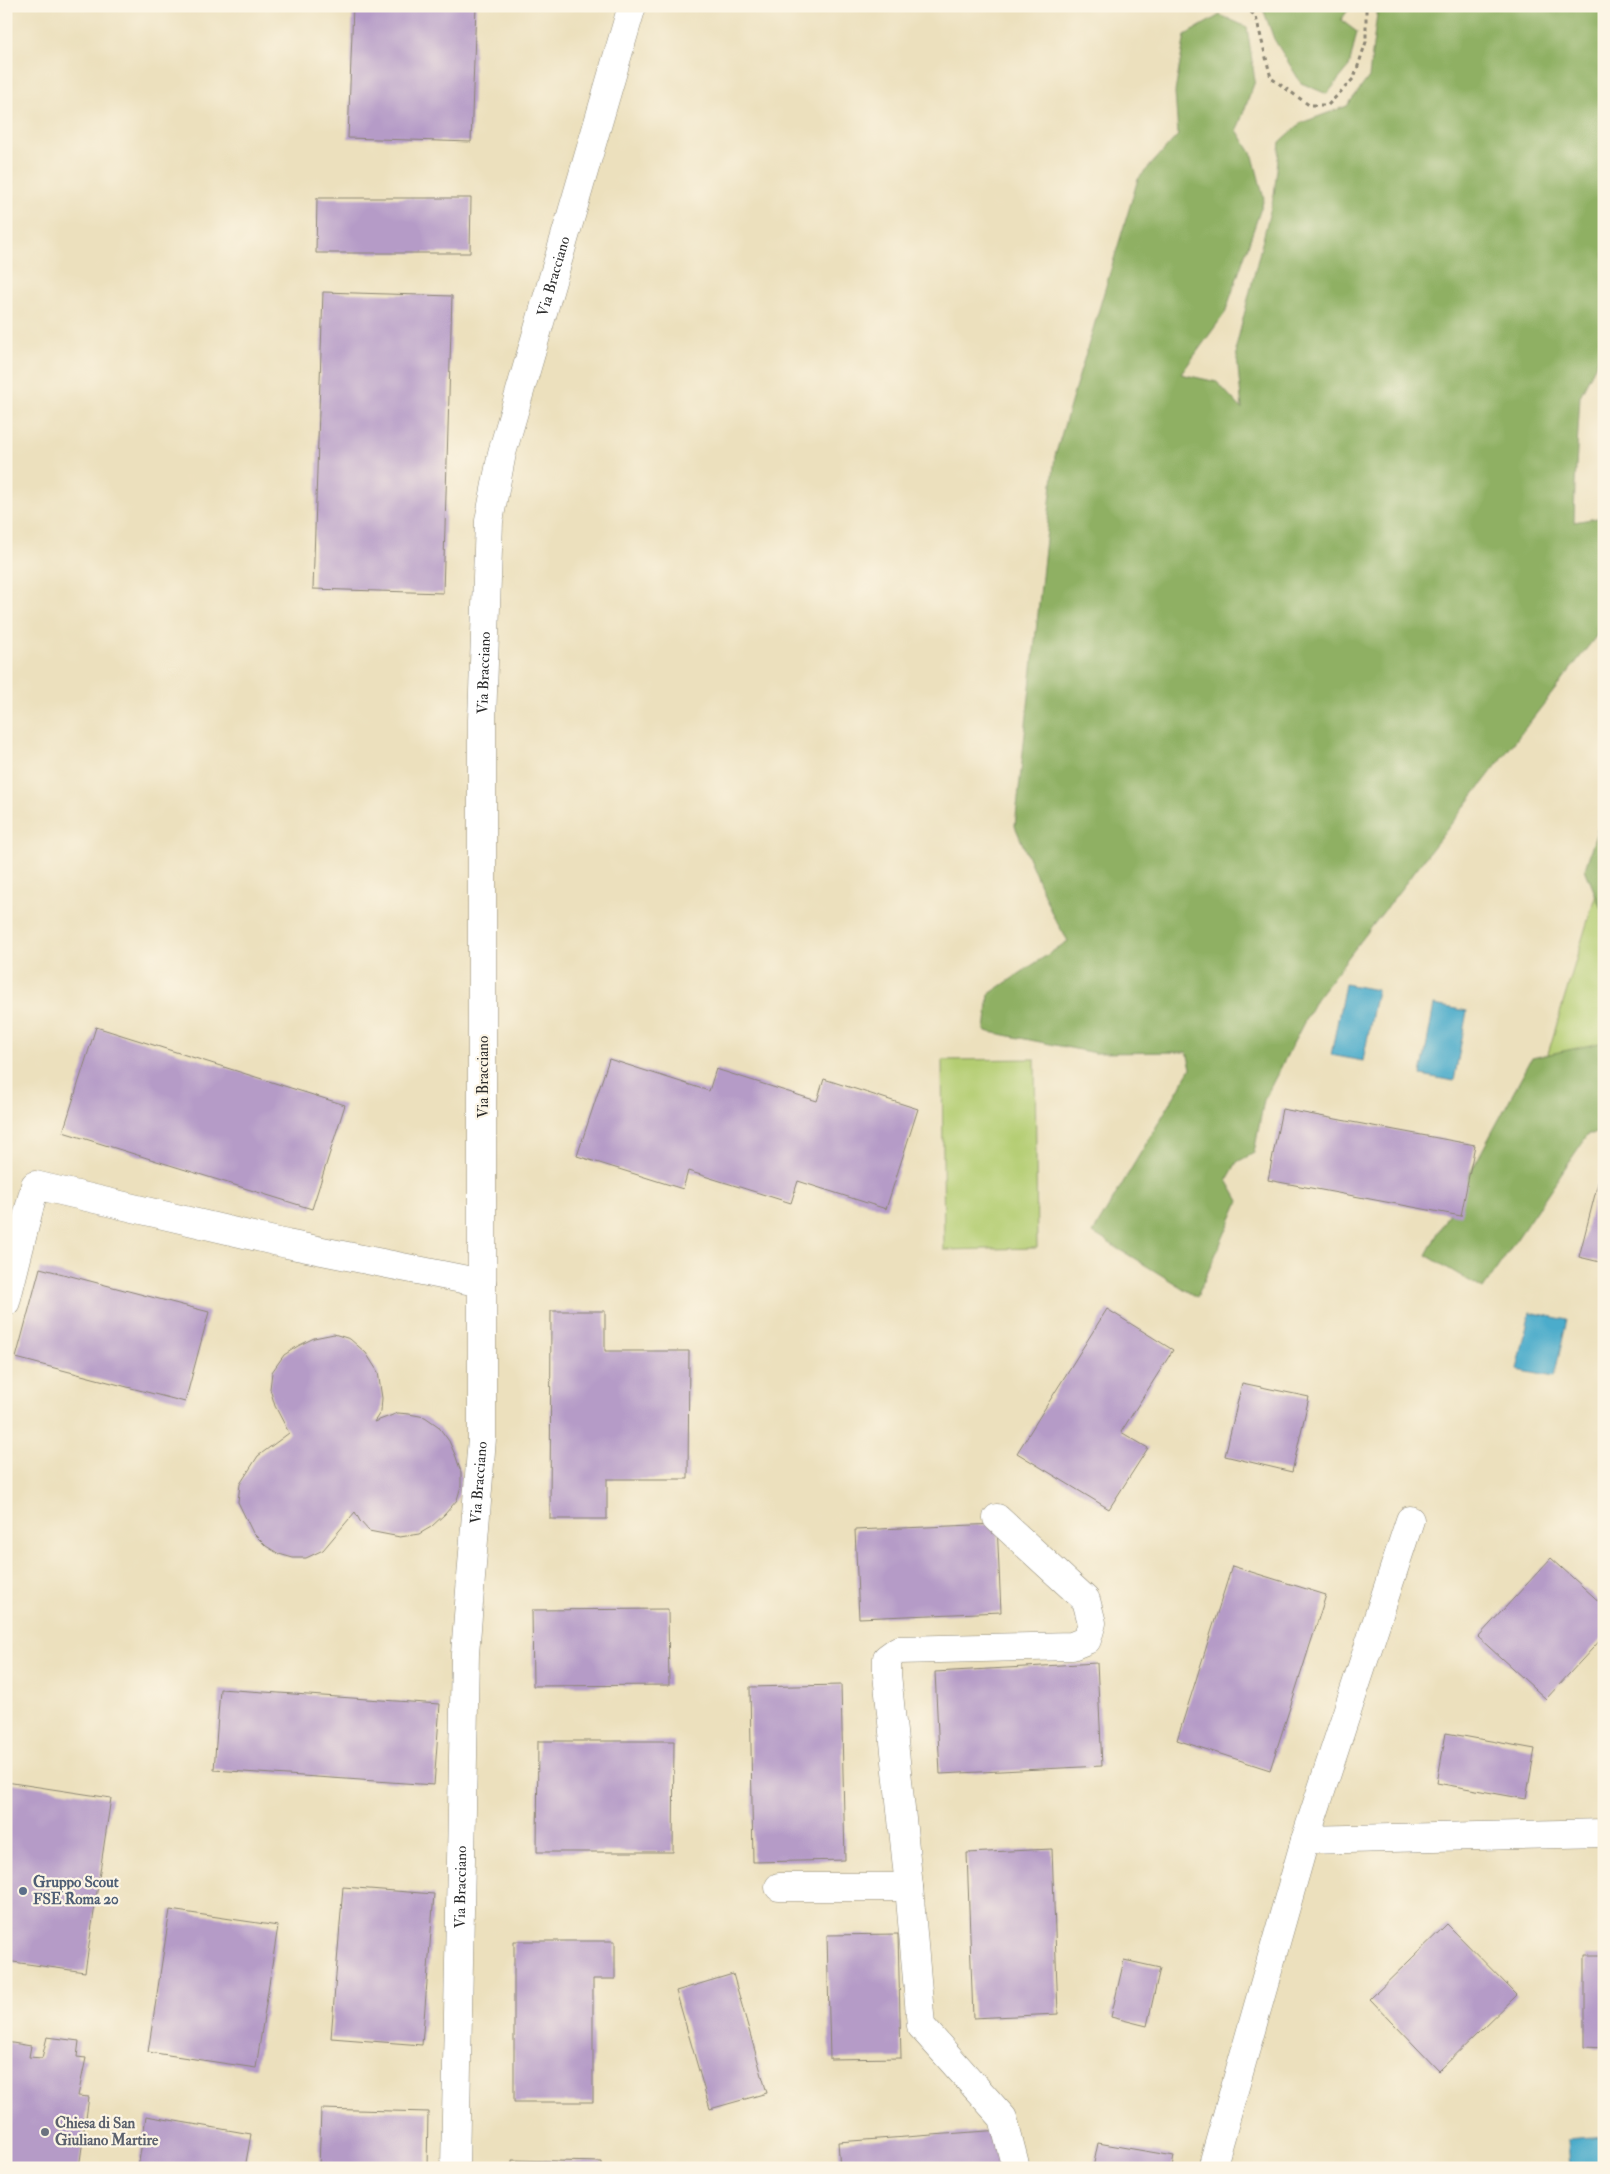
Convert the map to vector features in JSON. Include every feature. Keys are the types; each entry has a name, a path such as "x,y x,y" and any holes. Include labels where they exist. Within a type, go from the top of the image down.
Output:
{"street":[{"name":"Via Bracciano","path":"455,2168 465,1654 482,1438 482,720 489,521 502,453 632,6"},
{"path":"6,1302 35,1185 287,1244 482,1283"},
{"path":"997,1518 1086,1600 1092,1623 1087,1640 1072,1646 898,1650 887,1658 921,2026 1003,2118 1016,2168"},
{"path":"1212,2168 1305,1840 1410,1520"},
{"path":"1305,1840 1604,1833"},
{"path":"779,1887 909,1887"}],"path":[{"path":"1245,6 1256,18 1270,78 1309,105 1328,105 1354,78 1366,42 1366,6"}],"green space":[{"path":"1262,6 1351,6 1341,20 1357,32 1349,67 1327,94 1301,83 1274,39"},
{"path":"1378,6 1604,6 1604,349 1580,396 1574,522 1603,517 1604,513 1604,626 1316,999 1264,1100 1254,1153 1237,1162 1227,1180 1239,1201 1197,1297 1093,1233 1191,1068 1187,1052 1095,1053 985,1031 989,994 1068,941 1053,916 1015,826 1055,456 1138,179 1178,135 1175,92 1185,35 1220,15 1247,27 1255,81 1237,130 1253,156 1264,199 1225,313 1181,374 1217,382 1242,409 1236,347 1274,195 1280,142 1301,123 1347,106 1369,77"},
{"path":"1604,809 1604,916 1585,869"},
{"path":"1604,866 1604,1110 1533,1104"},
{"path":"1604,1042 1604,1133 1588,1134 1483,1289 1426,1255 1532,1058"},
{"path":"1035,1059 1037,1248 944,1250 942,1060"}],"water":[{"path":"1345,984 1377,990 1363,1061 1331,1055"},
{"path":"1434,1005 1467,1011 1454,1081 1421,1075"},
{"path":"1530,1312 1567,1320 1554,1377 1517,1370"},
{"path":"1604,2136 1604,2168 1569,2168 1567,2139"}],"building":[{"path":"353,6 476,6 471,142 348,138"},
{"path":"317,198 471,198 470,253 316,253"},
{"path":"323,292 452,296 443,593 313,589"},
{"path":"96,1027 345,1105 312,1209 63,1132"},
{"path":"609,1059 709,1091 716,1069 817,1101 824,1079 918,1109 886,1209 798,1181 791,1203 688,1171 683,1189 577,1156"},
{"path":"1282,1109 1475,1145 1461,1216 1268,1180"},
{"path":"1604,1163 1604,1263 1579,1257"},
{"path":"40,1268 209,1312 185,1402 16,1358"},
{"path":"1107,1309 1173,1350 1121,1432 1148,1448 1109,1509 1017,1453"},
{"path":"551,1311 605,1311 605,1351 689,1351 688,1479 607,1479 607,1519 550,1519"},
{"path":"334,1334 350,1339 366,1353 378,1372 382,1398 381,1411 374,1422 398,1413 425,1417 438,1426 449,1441 456,1457 461,1472 461,1486 457,1500 445,1514 431,1527 419,1534 400,1537 369,1531 355,1512 323,1550 306,1558 293,1558 279,1554 266,1546 253,1533 238,1502 240,1484 258,1456 289,1433 275,1406 270,1389 272,1372 284,1355 298,1346 314,1338"},
{"path":"1242,1383 1309,1397 1292,1472 1225,1456"},
{"path":"997,1524 1001,1612 859,1618 855,1530"},
{"path":"1551,1558 1604,1606 1604,1636 1546,1699 1478,1637"},
{"path":"1232,1566 1326,1595 1270,1770 1177,1740"},
{"path":"668,1609 669,1685 533,1686 532,1610"},
{"path":"1097,1663 1102,1766 940,1774 935,1672"},
{"path":"841,1685 845,1860 753,1862 750,1687"},
{"path":"220,1689 440,1704 434,1785 214,1770"},
{"path":"1446,1733 1535,1749 1526,1799 1437,1783"},
{"path":"538,1741 674,1741 673,1852 537,1852"},
{"path":"6,1782 111,1798 85,1972 6,1961"},
{"path":"1052,1849 1058,2014 973,2018 967,1853"},
{"path":"343,1887 434,1894 422,2045 331,2038"},
{"path":"170,1910 278,1926 256,2068 148,2052"},
{"path":"1447,1924 1517,1995 1439,2071 1370,1999"},
{"path":"898,1934 901,2058 830,2059 827,1935"},
{"path":"514,1941 615,1941 615,1979 593,1979 593,2102 514,2102"},
{"path":"1585,1955 1604,1955 1604,2048 1585,2047"},
{"path":"1124,1960 1160,1968 1147,2026 1111,2017"},
{"path":"733,1974 767,2093 710,2109 676,1991"},
{"name":"Chiesa di San Giuliano Martire","path":"47,2037 79,2041 77,2057 86,2058 78,2096 89,2097 79,2168 6,2168 6,2042 31,2046 29,2057 42,2058"},
{"path":"321,2109 428,2112 427,2168 319,2168"},
{"path":"146,2116 251,2134 245,2168 138,2168"},
{"path":"1000,2130 1003,2168 840,2168 838,2142"},
{"path":"1098,2143 1174,2156 1172,2168 1093,2168"},
{"path":"512,2160 602,2162 602,2168 512,2168"}],"place":[{"name":"Gruppo Scout FSE Roma 20","path":"23,1891"},
{"name":"Chiesa di San Giuliano Martire","path":"45,2132"}]}
